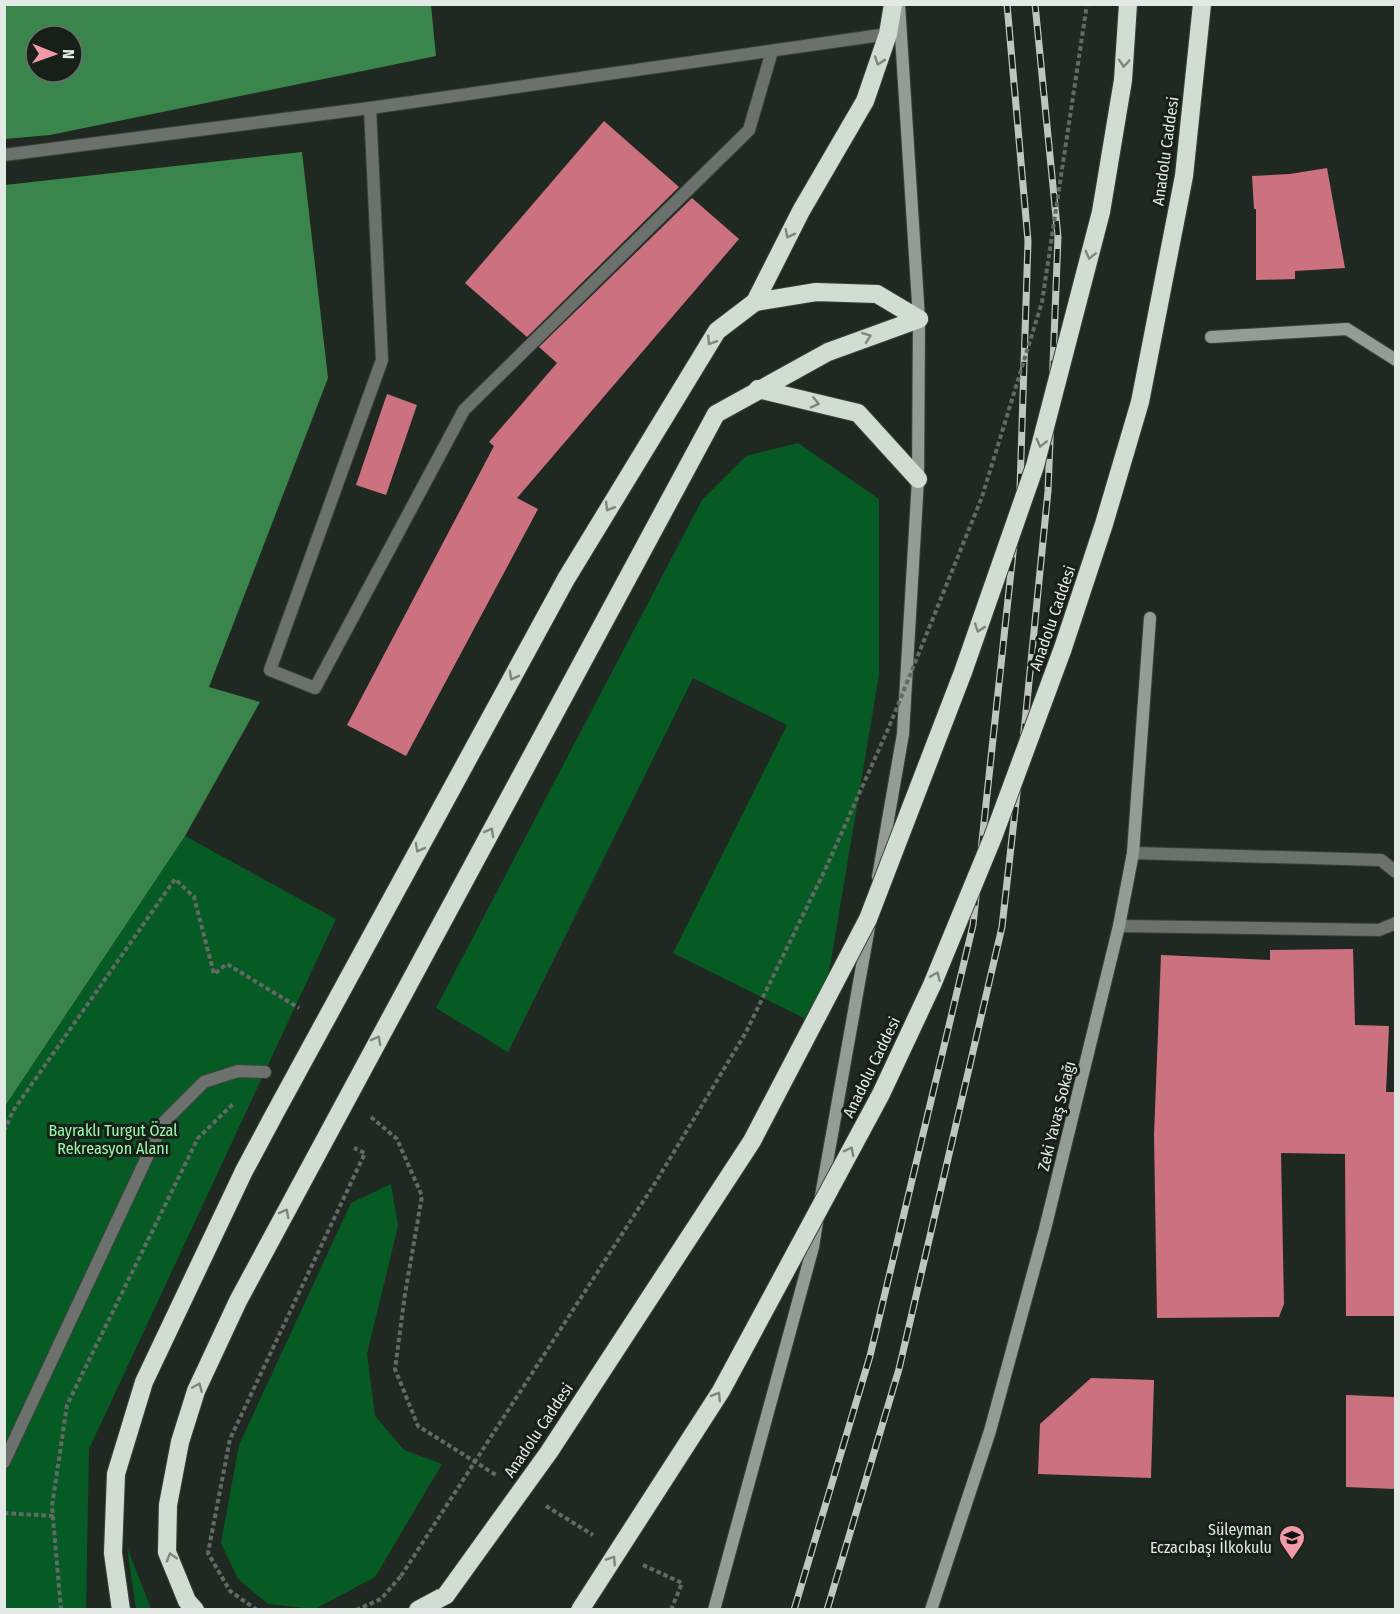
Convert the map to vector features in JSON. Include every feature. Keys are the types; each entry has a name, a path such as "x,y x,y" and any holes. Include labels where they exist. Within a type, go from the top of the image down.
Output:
{"highway":[{"path":"121,1610 113,1552 116,1474 144,1382 244,1171 566,579 717,331 754,302 801,211 865,101 888,34 893,4"},
{"name":"Anadolu Caddesi","path":"442,1602 549,1452 752,1141 868,919 963,672 1035,466 1101,212 1123,80 1128,4"},
{"name":"Anadolu Caddesi","path":"580,1610 720,1391 881,1094 932,985 993,837 1063,648 1104,524 1140,402 1184,176 1202,4"},
{"path":"754,302 816,292 877,294 919,319"},
{"path":"195,1610 187,1600 167,1552 170,1495 180,1442 196,1391 244,1290 716,414 828,352 919,319"},
{"path":"758,389 858,413 918,479"},
{"path":"418,1610 442,1602"}],"street":[{"name":"Anadolu Caddesi","path":"714,1610 813,1247 903,734 918,479 919,319 899,4"},
{"path":"4,155 370,108 888,34"},
{"path":"370,108 382,360 270,670 315,688 464,410 749,130 772,51"},
{"path":"1211,337 1347,329 1395,360"},
{"name":"Zeki Yavaş Sokağı","path":"931,1610 990,1431 1045,1229 1119,926 1133,854 1150,618"},
{"path":"1133,854 1381,860 1395,872"},
{"path":"1119,926 1379,930 1395,923"},
{"path":"4,1462 163,1124 204,1082 238,1071 265,1071"}],"path":[{"path":"356,1610 381,1599 402,1576 657,1180 745,1034 825,870 889,727 982,497 1042,302 1087,4"},
{"path":"4,1131 13,1111 175,879 194,897 214,974 227,964 299,1008 294,1017"},
{"path":"364,1112 397,1139 422,1196 395,1369 418,1426 504,1480"},
{"path":"544,1504 594,1535"},
{"path":"4,1513 52,1516"},
{"path":"634,1559 654,1572 682,1583 671,1610"}],"green space":[{"path":"798,443 879,499 879,675 820,1026 673,953 787,725 693,678 508,1052 436,1008 702,500 746,456"},
{"name":"Bayraklı Turgut Özal Rekreasyon Alanı","path":"185,836 336,919 89,1449 86,1609 5,1610 5,1106"},
{"path":"391,1184 398,1226 367,1354 375,1416 404,1450 442,1464 375,1577 315,1609 268,1604 238,1579 221,1543 239,1445 351,1203"},
{"path":"127,1547 151,1609 136,1609"}],"shaded area":[{"path":"5,4 431,5 436,56 50,135 5,139"},
{"path":"302,152 328,378 209,687 260,702 185,836 5,1106 5,185"}],"building":[{"path":"604,121 679,187 527,337 465,283"},
{"path":"1327,168 1345,268 1295,271 1295,279 1256,280 1256,209 1254,209 1252,176 1290,174"},
{"path":"692,198 739,239 517,498 538,509 406,756 347,725 494,446 489,442 557,363 539,347"},
{"path":"387,394 417,405 386,495 356,485"},
{"path":"1353,949 1355,1025 1389,1026 1386,1092 1395,1092 1395,1316 1346,1316 1345,1154 1281,1153 1284,1304 1279,1317 1157,1318 1154,1135 1161,955 1270,960 1270,950"},
{"path":"1091,1378 1154,1380 1151,1478 1038,1474 1040,1424"},
{"path":"1346,1395 1395,1397 1395,1489 1346,1487"}],"railway":[{"path":"794,1610 870,1356 973,925 1020,488 1028,241 1007,4"},
{"path":"827,1610 899,1369 1002,927 1048,491 1058,237 1035,4"}],"place":[{"name":"Süleyman Eczacıbaşı İlkokulu","path":"1292,1561"}]}
